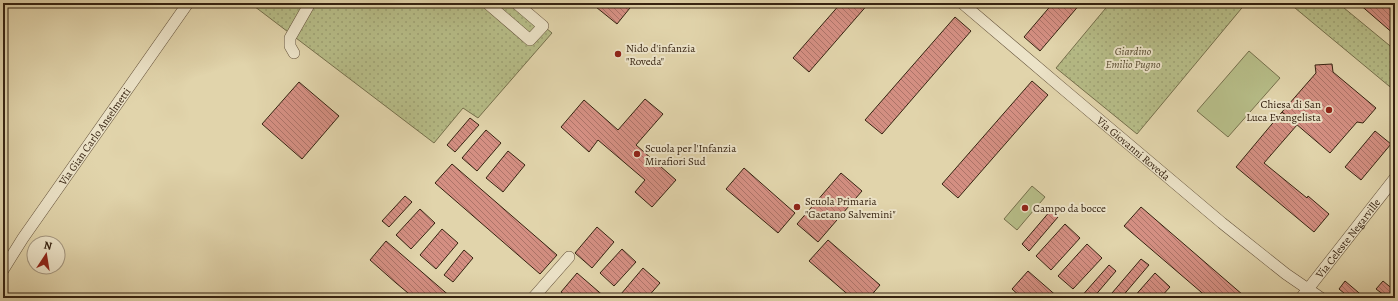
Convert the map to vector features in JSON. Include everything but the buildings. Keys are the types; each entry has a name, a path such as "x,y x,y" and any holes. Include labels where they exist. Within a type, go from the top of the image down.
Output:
{"street":[{"name":"Via Gian Carlo Anselmetti","path":"3,270 22,238 188,3"},
{"path":"294,53 290,46 290,38 310,3"},
{"path":"487,3 530,40 543,26 516,3"},
{"name":"Via Giovanni Roveda","path":"962,3 1222,223 1286,274 1321,298"},
{"name":"Via Celeste Negarville","path":"1301,298 1395,178"},
{"path":"533,298 569,257"}],"green space":[{"path":"250,3 516,3 552,33 478,118 463,108 434,143"},
{"name":"Giardino Emilio Pugno","path":"1110,3 1246,3 1137,134 1056,68"},
{"path":"1289,3 1338,3 1395,50 1395,91"},
{"path":"1249,51 1280,78 1228,137 1197,111"},
{"name":"Campo da bocce","path":"1032,186 1045,197 1017,230 1004,219"}],"place":[{"name":"Nido d'infanzia \"Roveda\"","path":"618,54"},
{"name":"Chiesa di San Luca Evangelista","path":"1329,110"},
{"name":"Scuola per l'Infanzia Mirafiori Sud","path":"637,154"},
{"name":"Scuola Primaria \"Gaetano Salvemini\"","path":"797,207"},
{"name":"Campo da bocce","path":"1025,208"}]}
